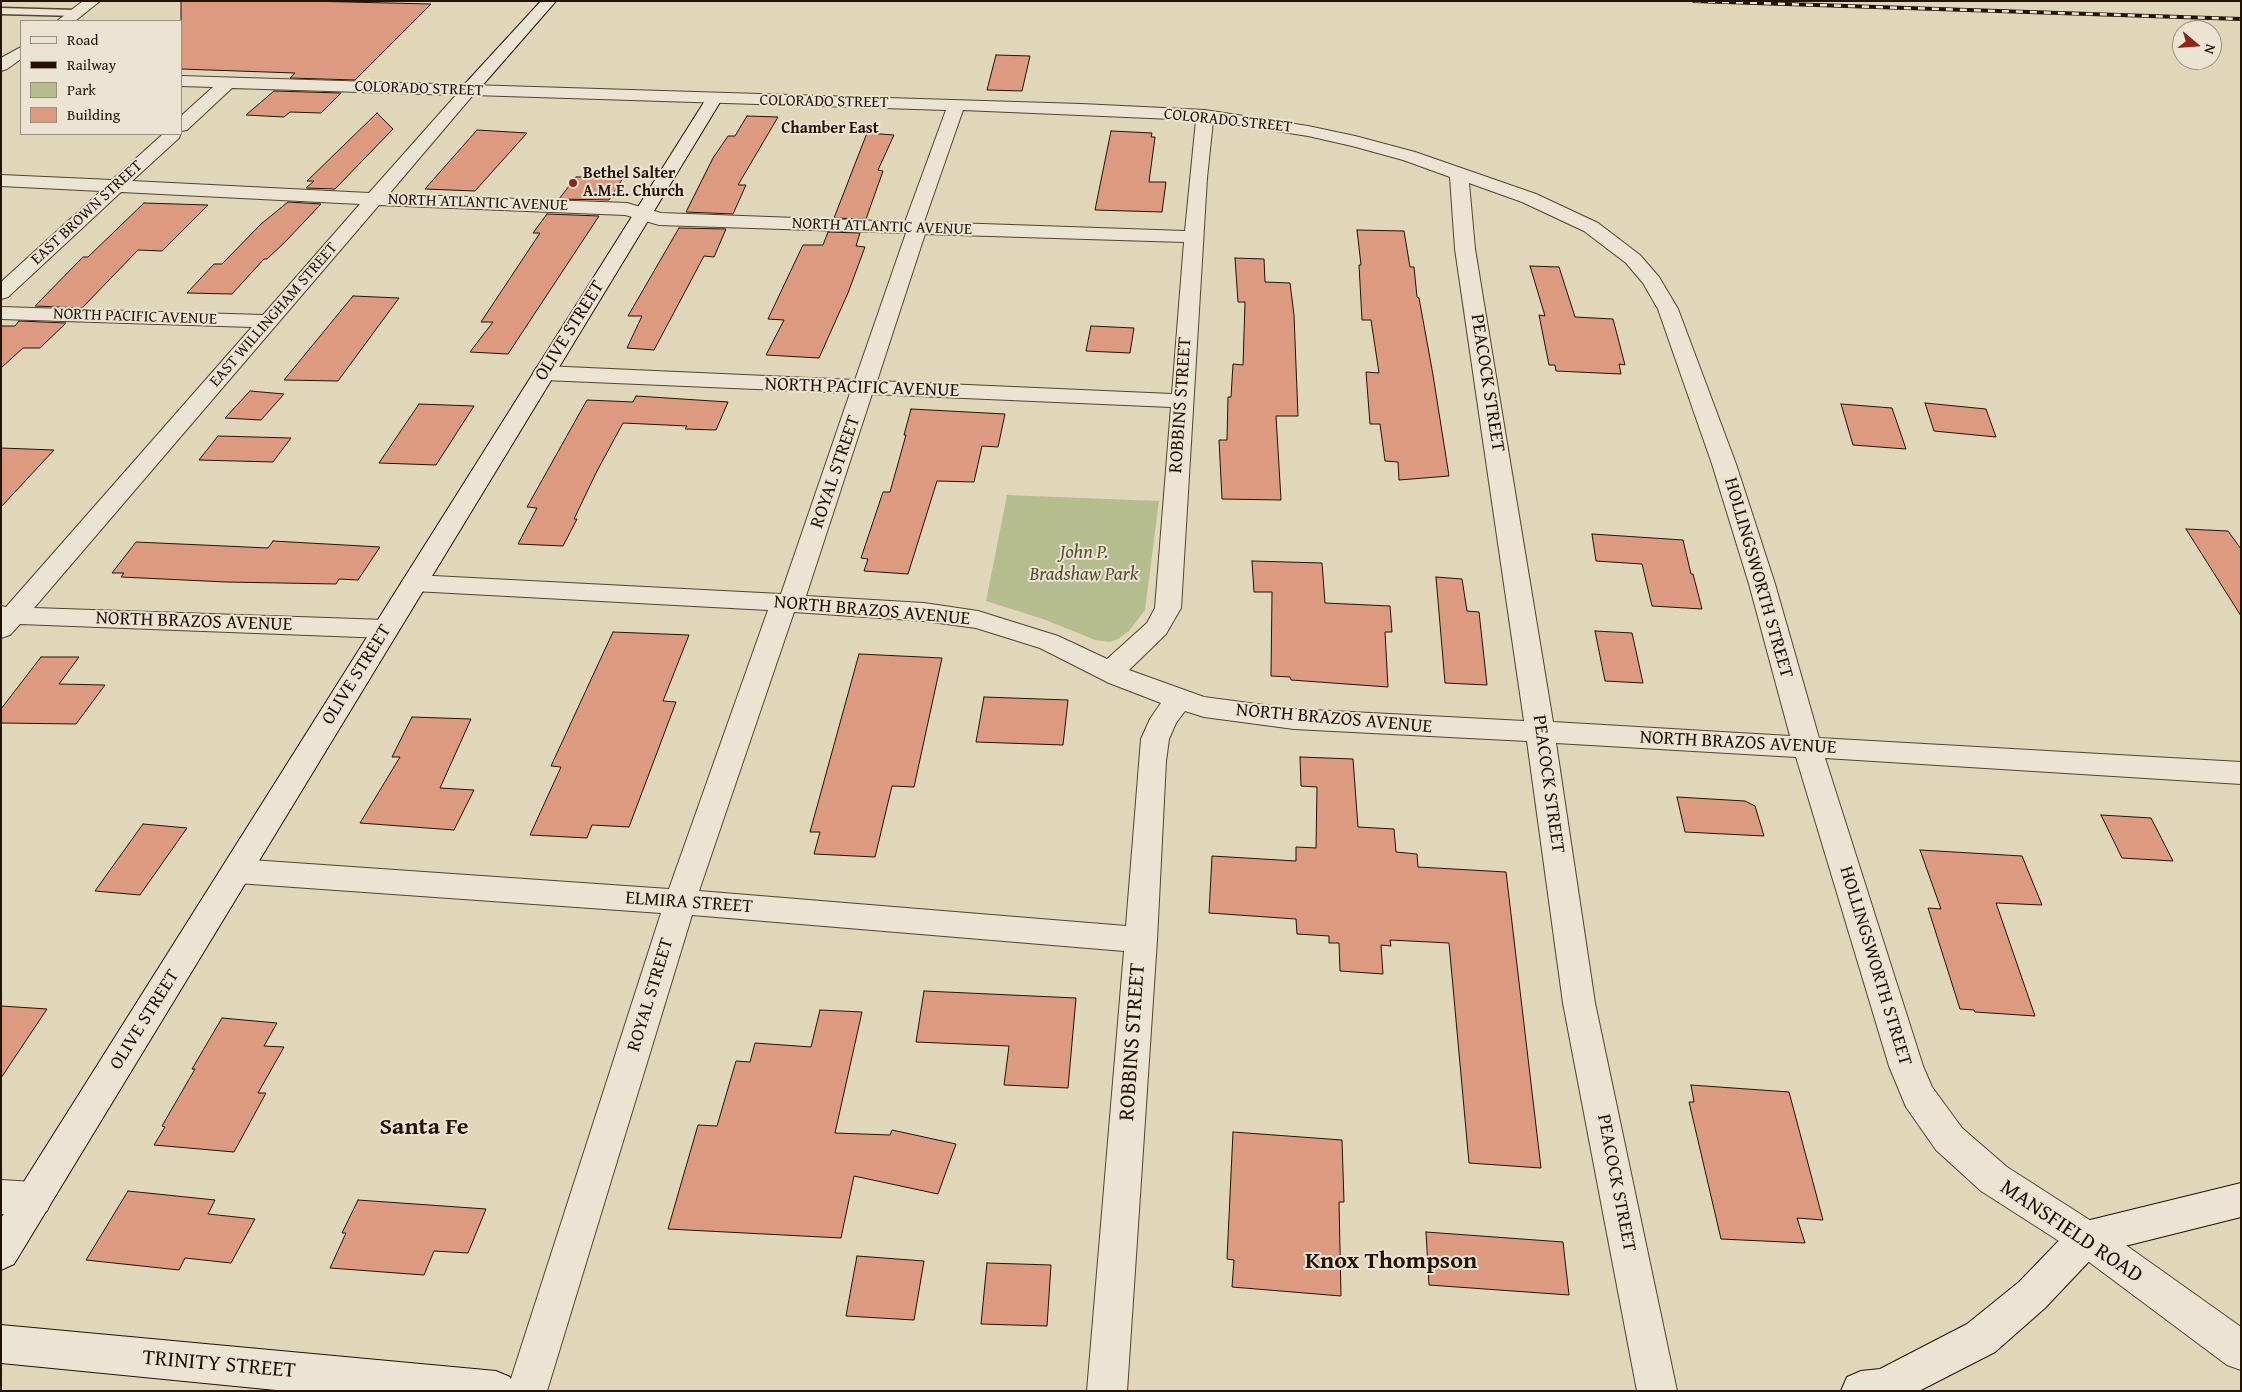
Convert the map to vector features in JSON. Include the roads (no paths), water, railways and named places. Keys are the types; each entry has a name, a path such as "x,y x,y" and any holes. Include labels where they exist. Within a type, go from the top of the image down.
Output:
{"street":[{"path":"70,17 93,1"},
{"name":"EAST WILLINGHAM STREET","path":"5,620 270,321 468,91 549,1"},
{"path":"4,74 20,53"},
{"name":"COLORADO STREET","path":"182,81 1081,109 1205,116 1257,122 1356,141 1459,173"},
{"path":"182,125 228,82"},
{"name":"OLIVE STREET","path":"1,1252 18,1198 237,870 714,99"},
{"name":"ROYAL STREET","path":"527,1391 680,902 865,388 956,105"},
{"name":"ROBBINS STREET","path":"1110,671 1146,640 1157,628 1168,608 1181,400 1205,116"},
{"name":"EAST BROWN STREET","path":"1,293 171,135"},
{"name":"PEACOCK STREET","path":"1459,173 1465,249 1514,554 1579,1003 1658,1391"},
{"name":"HOLLINGSWORTH STREET","path":"1459,173 1529,198 1591,227 1633,259 1652,282 1668,309 1724,464 1762,584 1807,747 1906,1066 1918,1096"},
{"name":"NORTH ATLANTIC AVENUE","path":"1,180 374,200 627,209 663,219 1194,237"},
{"name":"NORTH PACIFIC AVENUE","path":"1,313 270,321"},
{"name":"NORTH PACIFIC AVENUE","path":"544,373 1181,400"},
{"name":"NORTH BRAZOS AVENUE","path":"414,583 788,603 924,612 978,620 1049,642 1110,671 1179,700 1204,706 1294,719 2241,773"},
{"name":"NORTH BRAZOS AVENUE","path":"5,620 386,629"},
{"name":"ROBBINS STREET","path":"1107,1391 1153,754 1155,739 1164,720 1179,700"},
{"name":"ELMIRA STREET","path":"237,870 680,902 1140,940"},
{"name":"MANSFIELD ROAD","path":"1918,1096 1948,1139 1994,1179 2086,1238 2241,1351"},
{"path":"1862,1391 1883,1388 1981,1338 2032,1295 2086,1238 2241,1200"},
{"name":"TRINITY STREET","path":"1,1344 496,1391"}],"lane":[{"path":"1,11 70,17"}],"railway":[{"path":"1694,1 2241,19"}],"place":[{"name":"Bethel Salter A.M.E. Church","path":"573,183"}],"district":[{"name":"Chamber East","path":"830,129"},
{"name":"Santa Fe","path":"424,1128"},
{"name":"Knox Thompson","path":"1391,1262"}],"park label":[{"name":"John P. Bradshaw Park","path":"1084,564"}]}
